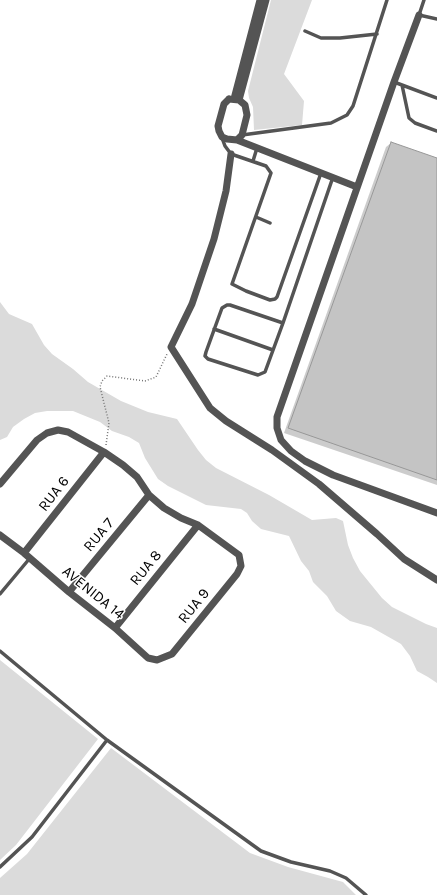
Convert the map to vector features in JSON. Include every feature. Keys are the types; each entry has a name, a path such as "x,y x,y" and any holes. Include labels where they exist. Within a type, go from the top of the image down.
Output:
{"street":[{"path":"237,99 260,0"},
{"path":"237,99 266,0"},
{"path":"419,15 394,82 277,417 277,428 281,440 291,451 305,461 333,475 437,513"},
{"path":"240,137 247,115 245,105 237,99 229,99 224,104 218,126 222,137 227,140 240,137 257,148 357,187"},
{"path":"231,154 226,191 214,239 192,304 171,347 210,408 226,421 272,450 319,484 377,534 404,560 437,580"},
{"path":"0,484 37,440 46,433 58,430 68,432 104,452 122,465 137,477 149,495 164,508 181,518 198,525"},
{"name":"RUA 6","path":"27,555 104,452"},
{"name":"RUA 7","path":"69,592 149,495"},
{"name":"RUA 9","path":"172,654 237,574 241,566 239,555 198,525"},
{"name":"RUA 8","path":"115,628 198,525"},
{"name":"AVENIDA 14","path":"0,535 27,555 69,592 115,628 148,658 157,660 172,654"}],"lane":[{"path":"240,137 331,123 347,115 353,106 387,0"},
{"path":"424,0 419,15 437,19"},
{"path":"306,31 321,38 340,38 377,34"},
{"path":"394,82 437,98"},
{"path":"402,85 409,118 415,123 437,131"},
{"path":"222,137 225,146 231,154 266,166 271,173 232,284 246,291 273,300 277,297 321,173"},
{"path":"253,162 257,148"},
{"path":"282,323 227,305 222,308 205,356 208,360 258,375 265,372 333,177"},
{"path":"256,217 270,223"},
{"path":"214,329 273,350"},
{"path":"0,594 27,555"},
{"path":"0,650 107,740 260,851 291,862 330,871 346,878 366,895"},
{"path":"0,867 32,837 107,740"}],"path":[{"path":"104,452 109,423 100,387 102,381 107,376 145,381 156,377 171,347"}],"shaded area":[{"path":"271,0 312,0 284,74 304,101 302,125 254,130 253,107 248,91"},
{"path":"0,302 9,314 32,324 44,345 52,354 88,382 121,401 148,412 177,419 198,450 206,460 216,468 269,495 312,520 336,518 343,521 348,545 353,558 360,571 382,598 392,607 437,628 437,683 417,671 410,656 401,644 371,627 350,621 336,611 327,596 313,582 309,571 301,561 289,536 261,529 252,521 247,513 241,509 206,505 168,486 158,479 145,458 139,443 129,437 112,431 100,422 73,411 47,411 35,413 24,419 13,427 7,437 0,440"},
{"path":"0,660 98,739 16,845 0,860"},
{"path":"111,748 250,853 288,867 343,882 356,895 0,895 0,878 27,854"}],"building":[{"path":"391,142 437,158 437,480 288,428"}]}
